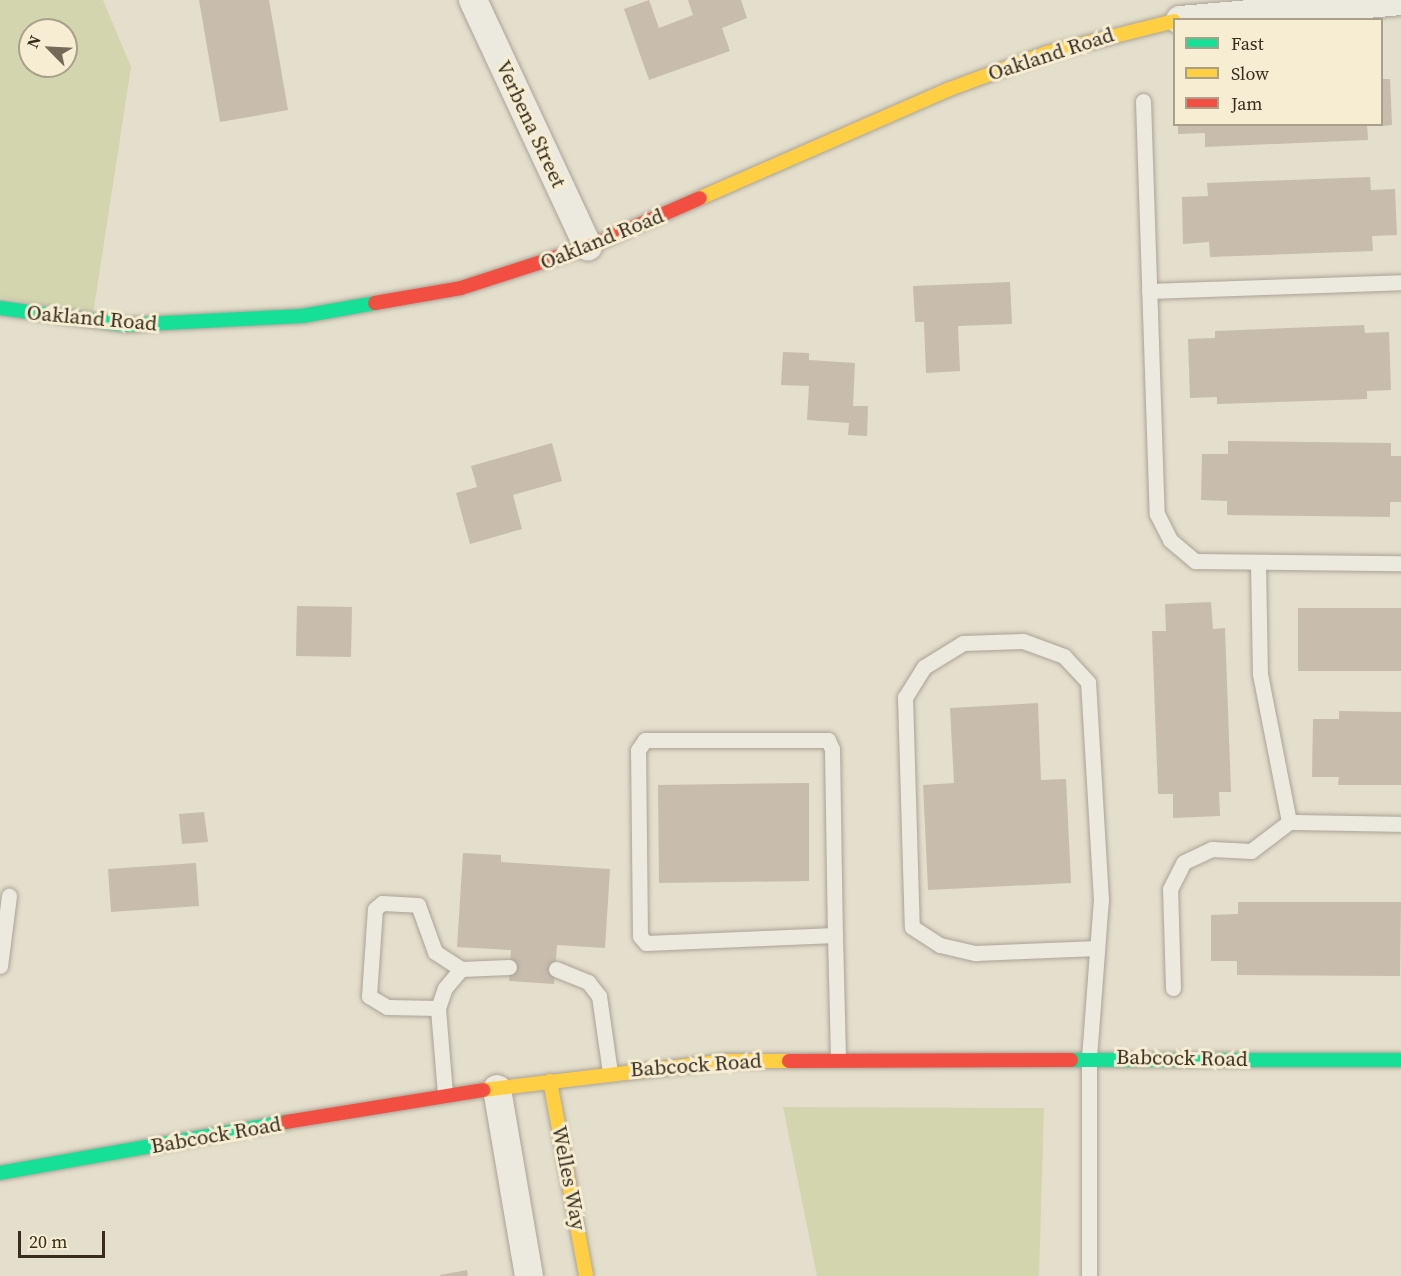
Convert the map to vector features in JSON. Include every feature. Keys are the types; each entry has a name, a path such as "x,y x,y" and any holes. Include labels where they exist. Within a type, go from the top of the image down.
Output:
{"street":[{"name":"Verbena Street","path":"473,0 588,247"},
{"path":"1203,18 1401,1"},
{"name":"Oakland Road","path":"0,308 125,325 302,316 461,288 588,247 947,90 1047,53 1173,21"},
{"name":"Babcock Road","path":"0,1173 445,1094 497,1089 610,1072 838,1059 1401,1060"},
{"name":"Welles Way","path":"550,1081 586,1276"},
{"path":"497,1089 530,1276"}],"lane":[{"path":"1143,101 1157,514 1170,540 1195,561 1401,563"},
{"path":"1149,291 1401,282"},
{"path":"1258,562 1260,674 1289,822"},
{"path":"1089,1276 1089,1058 1101,900 1088,682 1064,656 1023,641 963,643 924,667 905,697 912,927 940,945 976,952 1096,948"},
{"path":"836,935 646,943 640,936 638,750 645,740 828,740 836,935 838,1059"},
{"path":"1173,987 1170,889 1184,862 1212,849 1251,851 1289,822 1401,824"},
{"path":"0,966 9,896"},
{"path":"438,1008 387,1007 369,996 375,909 382,903 418,905 435,952 461,969 509,968"},
{"path":"445,1094 438,1008 461,969"},
{"path":"556,969 570,971 599,996 610,1072"}],"green space":[{"path":"0,0 103,0 131,67 93,314 0,297"},
{"path":"783,1107 1044,1108 1039,1276 817,1276"}],"building":[{"path":"199,0 269,0 288,110 220,122"},
{"path":"649,0 659,28 693,15 688,0 741,0 747,18 722,28 730,51 649,80 624,9"},
{"path":"1383,79 1390,79 1392,125 1383,126"},
{"path":"1178,126 1367,126 1368,140 1205,147 1205,133 1178,134"},
{"path":"1370,177 1371,190 1395,189 1397,235 1372,236 1373,251 1210,257 1209,242 1183,244 1182,197 1208,196 1207,183"},
{"path":"1010,282 1012,324 958,326 960,371 926,373 924,322 915,322 913,286"},
{"path":"1364,325 1365,333 1389,332 1391,390 1367,391 1367,399 1217,404 1217,397 1190,398 1188,339 1215,338 1215,331"},
{"path":"783,352 809,353 809,360 855,363 853,406 868,406 867,436 848,435 849,423 807,420 809,386 781,385"},
{"path":"1228,441 1391,443 1391,456 1401,456 1401,502 1390,502 1390,517 1227,515 1227,501 1201,500 1202,454 1228,454"},
{"path":"552,443 562,481 513,495 522,529 470,544 456,493 477,487 471,466"},
{"path":"1211,602 1213,629 1225,628 1231,792 1219,792 1220,816 1173,818 1173,794 1158,794 1152,631 1166,631 1165,604"},
{"path":"297,606 352,607 351,657 296,656"},
{"path":"1298,608 1401,608 1401,671 1298,671"},
{"path":"1038,703 1041,780 1066,779 1071,883 928,890 923,785 954,783 950,708"},
{"path":"1339,711 1401,712 1401,785 1338,785 1339,777 1312,777 1313,719 1339,719"},
{"path":"809,783 809,881 659,883 658,785"},
{"path":"204,812 208,842 182,844 179,814"},
{"path":"463,853 501,855 501,862 610,869 605,948 557,945 554,984 509,981 511,950 457,947"},
{"path":"196,863 199,906 111,912 108,869"},
{"path":"1238,902 1401,902 1400,976 1237,975 1237,961 1211,961 1211,915 1238,914"},
{"path":"467,1270 468,1276 440,1276 440,1275"}],"traffic: fast":[{"path":"0,308 125,325 302,316 375,303"},
{"path":"1071,1060 1401,1060"},
{"path":"0,1173 286,1122"}],"traffic: slow":[{"path":"700,198 947,90 1047,53 1173,21"},
{"path":"483,1090 728,1061 789,1061"},
{"path":"550,1081 586,1276"}],"traffic: jam":[{"path":"375,303 461,288 588,247 700,198"},
{"path":"789,1061 1071,1060"},
{"path":"286,1122 483,1090"}]}
